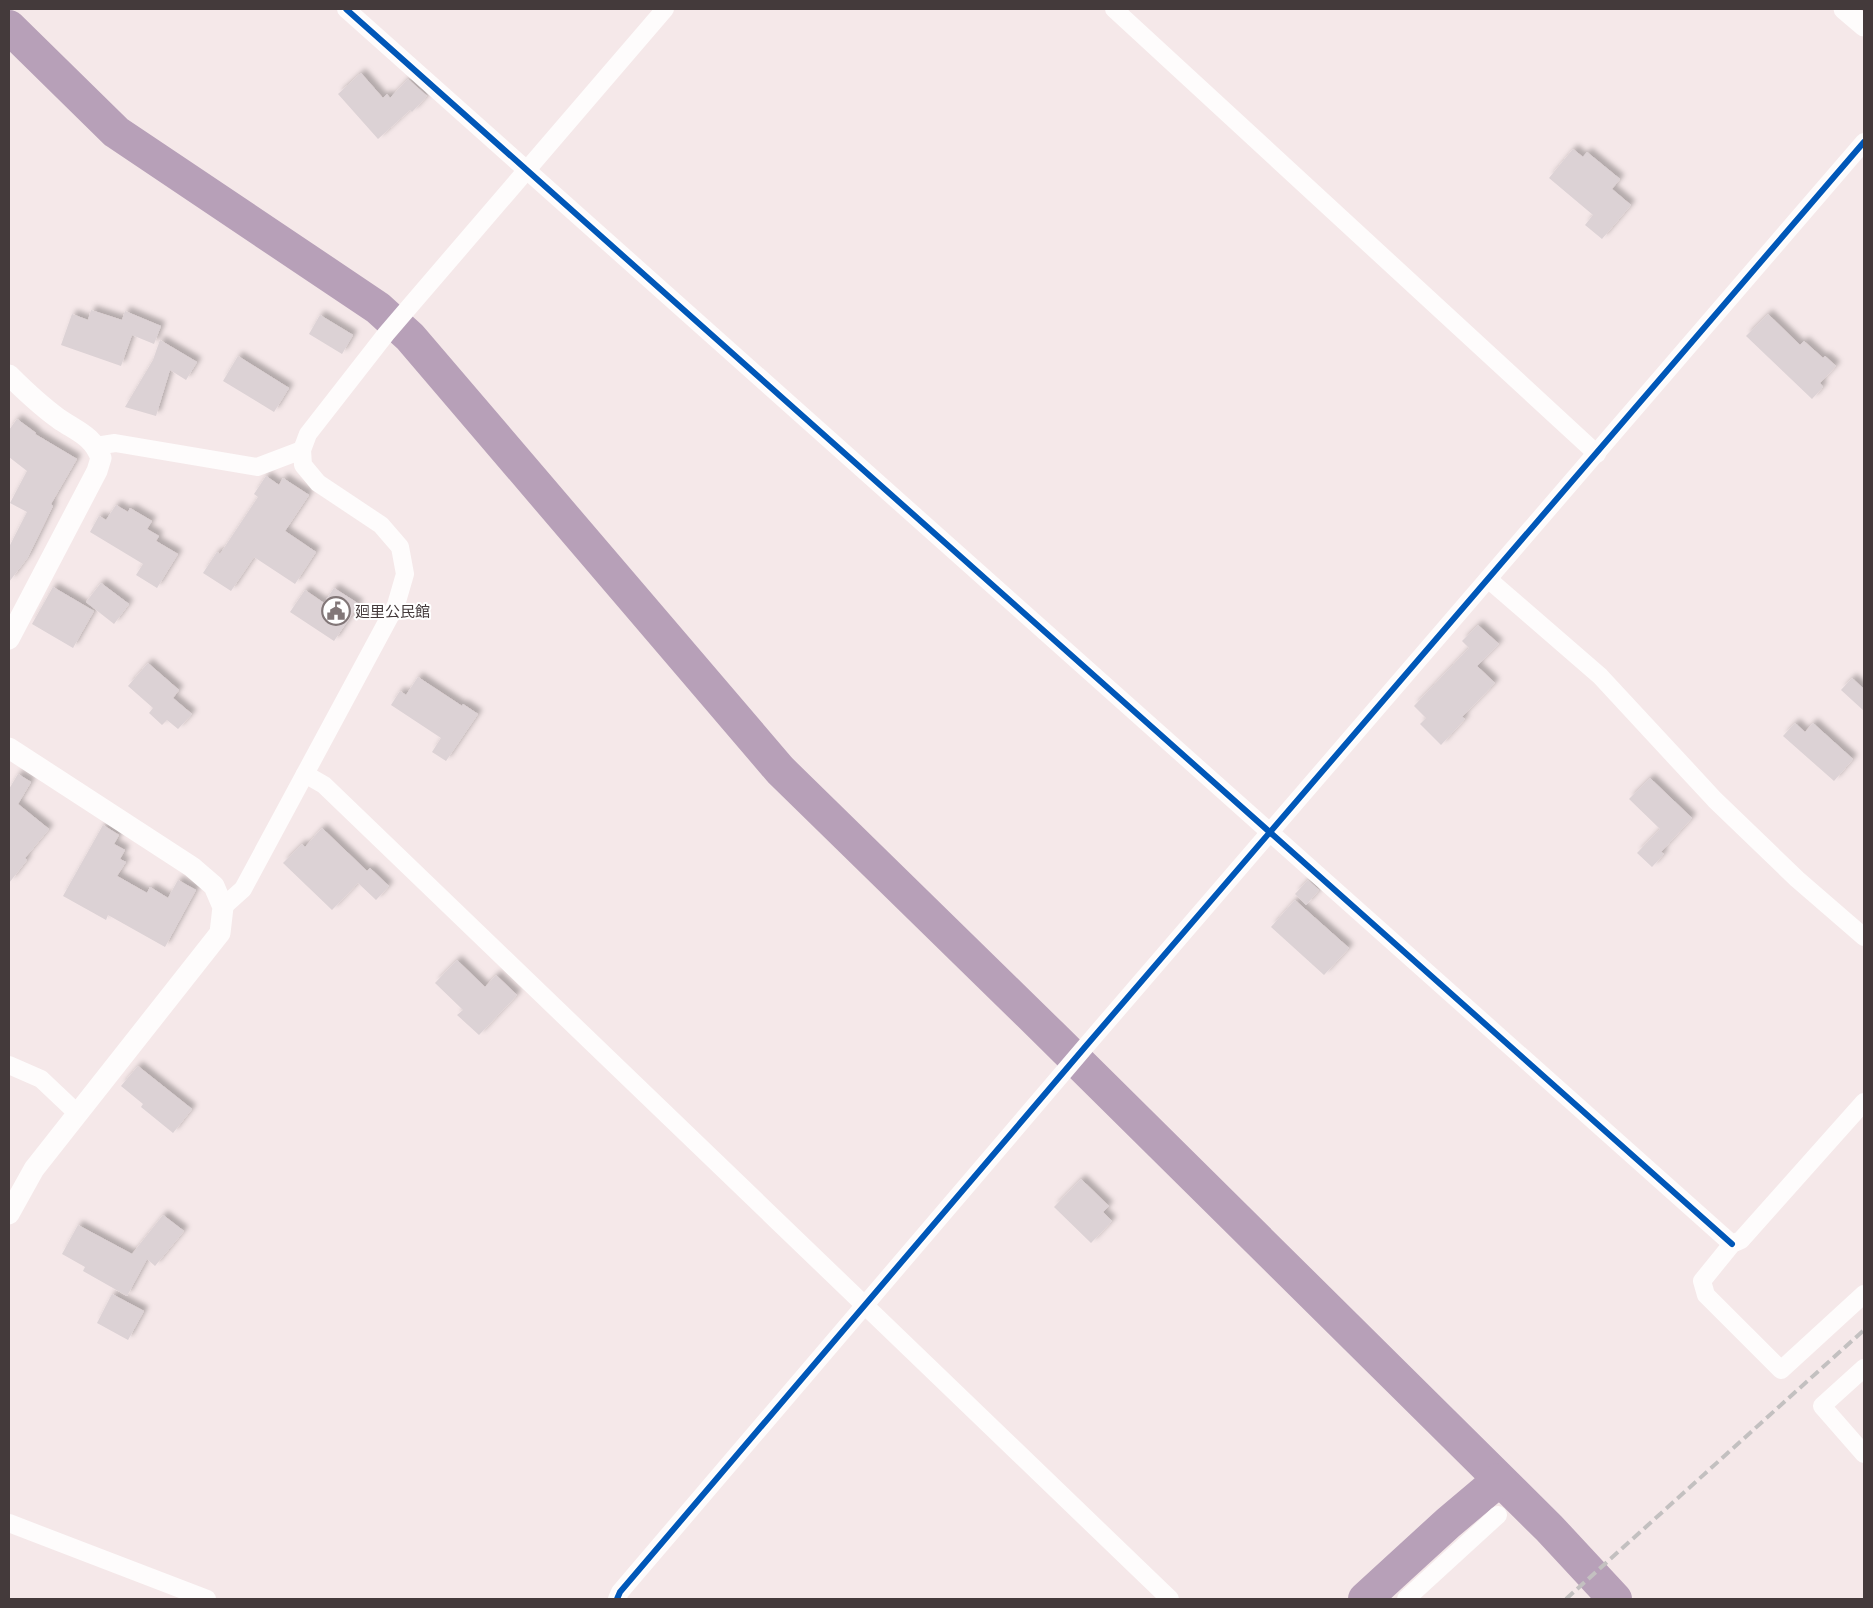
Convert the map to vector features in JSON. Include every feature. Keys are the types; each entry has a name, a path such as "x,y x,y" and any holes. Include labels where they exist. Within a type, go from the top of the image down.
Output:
{"street":[{"path":"346,9 1248,810 1732,1244"},
{"path":"223,906 243,889 396,605 405,574 400,547 381,525 318,484 303,465 302,450 308,434 386,334 665,9"},
{"path":"1114,9 1597,454"},
{"path":"1844,9 1864,26"},
{"path":"617,1599 620,1592 1085,1046 1864,142"},
{"path":"9,375 59,419 81,432 96,446 101,458 97,471 9,638"},
{"path":"96,446 115,443 257,467 302,450"},
{"path":"1488,579 1600,676 1715,800 1797,879 1864,937"},
{"path":"9,748 192,867 214,886 223,906 220,933 34,1169 9,1214"},
{"path":"306,774 324,785 1170,1599"},
{"path":"9,1065 41,1079 78,1114"},
{"path":"1864,1102 1741,1240 1732,1244 1702,1281 1706,1294 1781,1370 1864,1294"},
{"path":"1864,1368 1822,1406 1864,1454"},
{"path":"1406,1599 1498,1515"},
{"path":"9,1523 207,1599"}],"building":[{"path":"361,73 383,98 387,94 390,98 408,79 427,96 412,112 410,110 378,139 338,94"},
{"path":"1573,149 1583,157 1587,152 1620,179 1612,189 1631,205 1602,239 1585,225 1593,215 1549,178"},
{"path":"91,310 122,320 125,311 161,326 154,344 132,335 121,366 61,345 72,314 88,320"},
{"path":"1768,314 1800,345 1804,341 1823,358 1825,356 1836,366 1820,383 1823,387 1812,399 1746,336"},
{"path":"320,315 353,335 342,354 309,334"},
{"path":"160,340 197,362 186,380 170,370 156,416 125,407 153,360"},
{"path":"238,356 289,388 274,412 223,381"},
{"path":"17,419 35,434 77,459 51,504 53,506 28,557 9,582 9,547 27,512 10,503 27,471 9,457 9,430"},
{"path":"266,476 279,485 283,478 309,495 285,531 316,552 295,584 254,557 231,591 203,573 217,552 220,554 258,497 254,494"},
{"path":"116,505 128,512 130,508 152,521 147,529 159,536 156,541 178,554 157,588 136,575 143,564 90,532 99,516 106,520"},
{"path":"101,583 129,604 114,624 86,602"},
{"path":"53,587 94,611 73,648 32,624"},
{"path":"334,588 359,604 334,641 290,612 305,590 324,603"},
{"path":"1478,625 1499,644 1477,666 1495,683 1462,717 1465,719 1441,745 1420,724 1426,718 1414,706 1469,648 1462,641"},
{"path":"148,663 179,690 173,698 192,714 178,729 167,720 162,725 149,713 153,708 128,686"},
{"path":"418,677 462,706 463,704 478,714 446,761 432,752 441,738 391,705 400,691 406,695"},
{"path":"1852,678 1864,689 1864,711 1841,690"},
{"path":"1795,723 1805,732 1813,723 1853,759 1834,781 1783,736"},
{"path":"18,774 31,782 18,804 49,829 25,858 27,860 9,883 9,789"},
{"path":"1650,778 1692,818 1661,852 1664,854 1652,867 1637,853 1660,829 1629,799"},
{"path":"103,825 119,835 114,844 125,850 120,859 126,862 117,876 147,893 150,887 168,898 178,880 196,890 165,947 108,915 106,920 63,896"},
{"path":"322,828 367,871 370,868 389,886 376,900 358,883 332,910 283,863 302,844 305,847"},
{"path":"1308,880 1319,890 1306,905 1295,894"},
{"path":"1295,900 1349,948 1324,975 1271,927"},
{"path":"457,960 485,987 496,975 517,995 479,1035 457,1015 463,1010 435,983"},
{"path":"138,1066 192,1109 173,1133 141,1107 143,1104 121,1086"},
{"path":"1081,1179 1109,1206 1103,1212 1112,1221 1091,1243 1054,1207"},
{"path":"163,1215 184,1231 155,1266 147,1259 127,1296 83,1271 85,1267 62,1254 78,1225 132,1254"},
{"path":"112,1294 144,1311 128,1340 97,1323"}],"waterway":[{"path":"9,27 116,132 378,308 410,337 780,770 1549,1528 1615,1599"},
{"path":"1365,1599 1448,1523 1499,1480"}],"railway":[{"path":"1566,1599 1864,1330"}],"cycle path":[{"path":"346,9 1732,1244"},
{"path":"617,1599 620,1592 1085,1047 1864,142"}],"place":[{"name":"廻里公民館","path":"336,611"}]}
